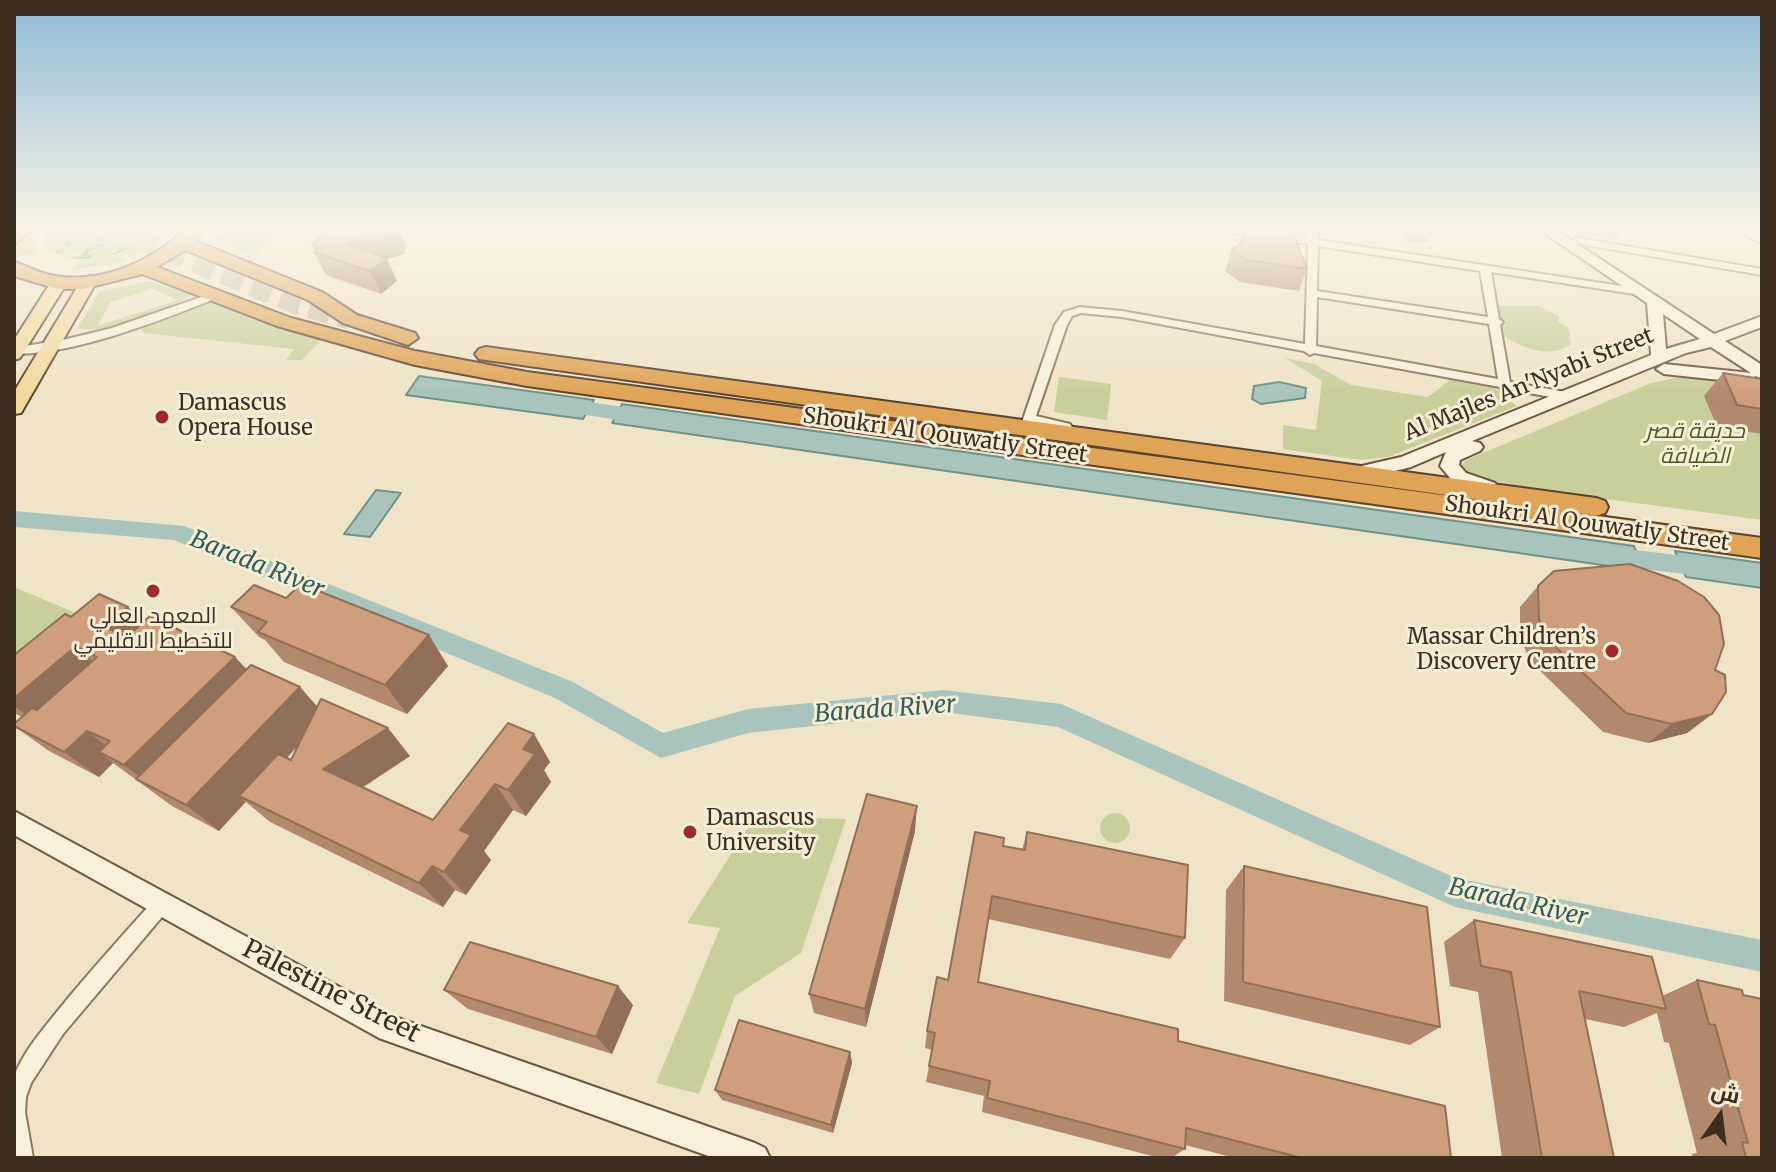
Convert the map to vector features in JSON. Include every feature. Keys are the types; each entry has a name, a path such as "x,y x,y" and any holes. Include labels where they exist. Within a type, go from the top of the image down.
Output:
{"highway":[{"name":"Shoukri Al Qouwatly Street","path":"185,285 284,322 415,358 527,379 1762,548"},
{"name":"Shoukri Al Qouwatly Street","path":"291,285 350,319 424,342 526,360 1027,424 1762,531"}],"main road":[{"path":"15,352 58,285"},
{"path":"14,408 87,285"},
{"path":"1631,285 1762,373"},
{"path":"1637,285 1713,341 1762,364"},
{"path":"1648,296 1662,364 1762,380"},
{"path":"42,310 76,307"},
{"name":"Al Majles An'Nyabi Street","path":"1357,474 1395,466 1567,396 1695,355 1713,341 1762,321"},
{"name":"Al Majles An'Nyabi Street","path":"1511,494 1460,478 1449,462 1453,456 1662,364"},
{"name":"Palestine Street","path":"14,822 389,1028 755,1158"}],"street":[{"path":"1310,351 1312,285"},
{"path":"1489,285 1506,387"},
{"path":"1596,285 1648,296"},
{"path":"1312,293 1497,322"},
{"path":"15,352 85,341 156,319 213,296"},
{"path":"1027,424 1061,325 1068,314 1080,310 1122,314 1449,377 1567,396"},
{"path":"1506,387 1526,398 1535,409"},
{"path":"23,1158 15,1112 24,1073 161,905"}],"green space":[{"path":"132,285 160,285 194,295 121,324 105,328 78,328 99,292","holes":["153,289 178,300 97,326 111,302"]},
{"path":"216,300 321,340 302,360 286,360 294,349 143,333 141,329"},
{"path":"1498,306 1540,306 1559,317 1558,322 1568,327 1571,344 1545,352 1511,340 1502,335"},
{"path":"1285,358 1314,364 1351,385 1428,397 1450,380 1494,388 1517,406 1388,457 1361,460 1283,449 1283,425 1316,430 1322,381"},
{"path":"1059,377 1111,384 1107,420 1054,412"},
{"name":"حديقة قصر الضيافة","path":"1680,377 1746,384 1762,395 1762,520 1555,492 1467,476 1459,467 1466,460 1651,383"},
{"path":"14,587 102,624 14,691"},
{"path":"1115,813 1126,817 1130,828 1126,839 1115,843 1104,839 1100,828 1104,817"},
{"path":"777,817 846,819 801,953 735,996 699,1094 656,1083 720,928 687,923 751,823"}],"water":[{"path":"419,376 594,400 583,419 406,395"},
{"path":"1279,382 1306,388 1305,398 1261,404 1252,399 1254,386"},
{"path":"622,404 1634,546 1644,571 612,423"},
{"path":"376,490 401,493 370,537 344,534"},
{"path":"1675,551 1762,563 1762,588 1686,577"}],"building":[{"path":"1723,373 1762,379 1762,409 1737,405"},
{"name":"Massar Children’s Discovery Centre","path":"1630,564 1678,581 1704,597 1719,615 1724,644 1715,670 1725,675 1726,692 1712,714 1672,724 1626,713 1550,642 1539,619 1538,586 1554,571"},
{"path":"301,584 429,635 385,685 258,632 267,622 231,607 254,585 286,598"},
{"path":"99,594 128,607 105,627 127,637 150,616 235,657 124,765 99,752 110,741 87,731 64,752 14,726 97,657 76,646 14,698 14,655 65,614 71,617"},
{"path":"251,665 300,687 186,805 136,779"},
{"path":"321,699 388,728 323,769 433,820 508,723 534,734 523,749 535,754 508,790 495,784 460,830 471,835 444,872 432,866 419,883 239,796 278,754 291,760"},
{"path":"867,794 917,806 865,1009 809,994"},
{"path":"975,832 1004,838 1003,846 1025,850 1027,832 1188,865 1185,938 992,896 978,982 1178,1029 1178,1041 1445,1106 1451,1158 1302,1158 1186,1128 1185,1149 987,1098 990,1081 929,1066 935,1033 927,1031 937,977 948,980"},
{"path":"1244,866 1427,907 1440,1027 1243,982"},
{"path":"1474,920 1652,957 1666,1009 1579,991 1614,1158 1542,1158 1511,972 1481,966"},
{"path":"470,942 618,986 596,1037 444,990"},
{"path":"1697,980 1742,990 1743,995 1762,999 1762,1158 1746,1158 1742,1142 1748,1143 1715,1025 1709,1024"},
{"path":"739,1020 850,1052 831,1125 715,1090"}],"waterway":[{"name":"Barada River","path":"555,404 650,418"},
{"name":"Barada River","path":"14,519 176,532 564,690 661,746 748,721 943,701 1061,716 1455,892 1762,956"},
{"name":"Barada River","path":"1609,556 1762,574"}],"tunnel":[{"path":"250,285 297,304 350,319"}],"place":[{"name":"Damascus Opera House","path":"162,417"},
{"name":"المعهد العالي للتخطيط الاقليمي","path":"153,591"},
{"name":"Massar Children’s Discovery Centre","path":"1612,651"},
{"name":"Damascus University","path":"690,832"}]}
